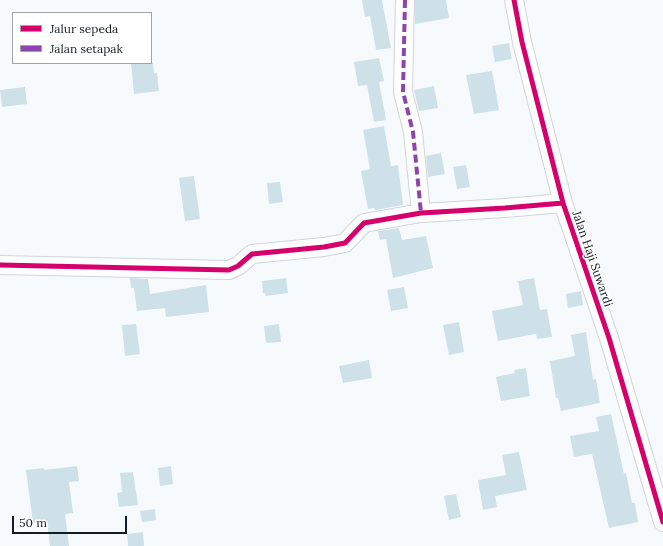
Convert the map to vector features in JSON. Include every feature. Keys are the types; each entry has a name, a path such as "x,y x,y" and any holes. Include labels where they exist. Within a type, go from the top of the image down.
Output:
{"street":[{"path":"405,0 403,92 413,132 421,212"},
{"name":"Jalan Haji Suwardi","path":"514,0 522,42 563,203 609,338 663,522"},
{"path":"0,265 229,270 238,266 252,254 324,247 345,242 364,222 421,212 505,208 563,203"}],"building":[{"path":"362,0 382,0 391,48 376,50 370,16 365,17"},
{"path":"415,0 446,0 449,18 415,24"},
{"path":"509,43 512,59 495,62 492,46"},
{"path":"379,58 384,81 379,82 386,120 374,122 367,85 358,86 354,62"},
{"path":"153,63 154,73 157,73 159,91 134,94 131,64"},
{"path":"492,71 499,110 474,114 466,75"},
{"path":"434,86 438,108 419,111 414,90"},
{"path":"25,87 27,104 2,107 0,90"},
{"path":"384,126 391,166 398,165 403,205 375,210 374,208 368,209 361,171 370,169 363,130"},
{"path":"441,153 445,174 428,177 426,156"},
{"path":"466,165 470,187 457,189 453,167"},
{"path":"194,176 200,219 185,221 179,178"},
{"path":"280,182 283,202 269,204 267,183"},
{"path":"399,228 402,240 426,236 433,268 393,278 386,239 380,240 378,231"},
{"path":"130,278 148,279 150,294 206,285 209,312 166,317 165,308 137,311 134,288 131,288"},
{"path":"286,278 288,293 266,296 265,293 263,293 262,281"},
{"path":"534,278 540,310 547,309 552,337 537,339 536,334 498,341 492,311 523,305 518,281"},
{"path":"404,287 408,308 391,311 387,290"},
{"path":"581,291 583,305 568,308 566,294"},
{"path":"459,322 464,352 449,355 443,325"},
{"path":"136,324 140,354 125,356 122,325"},
{"path":"279,324 281,342 266,343 264,326"},
{"path":"586,332 593,380 596,379 600,403 561,411 558,398 556,398 550,361 575,356 571,335"},
{"path":"369,360 372,378 343,383 339,366"},
{"path":"526,368 530,396 501,401 496,377 515,373 514,370"},
{"path":"611,414 624,474 626,473 632,503 635,503 638,522 609,528 592,454 574,457 570,436 599,431 596,417"},
{"path":"519,452 527,490 495,496 497,507 483,510 478,480 506,475 502,455"},
{"path":"77,466 79,481 69,482 73,513 65,514 69,546 50,546 47,522 33,523 26,470 44,468 44,470"},
{"path":"171,466 173,484 160,486 158,468"},
{"path":"133,472 138,505 119,507 117,493 122,492 120,473"},
{"path":"456,494 461,517 449,520 444,496"},
{"path":"155,509 156,520 142,522 140,511"},
{"path":"143,532 144,546 128,546 127,534"}],"marked path":[{"path":"405,0 403,92 413,132 421,213"}],"cycle path":[{"path":"514,0 522,42 563,203 609,338 663,522"},
{"path":"0,265 229,270 238,266 252,254 324,247 345,243 364,223 421,213 563,203"}]}
